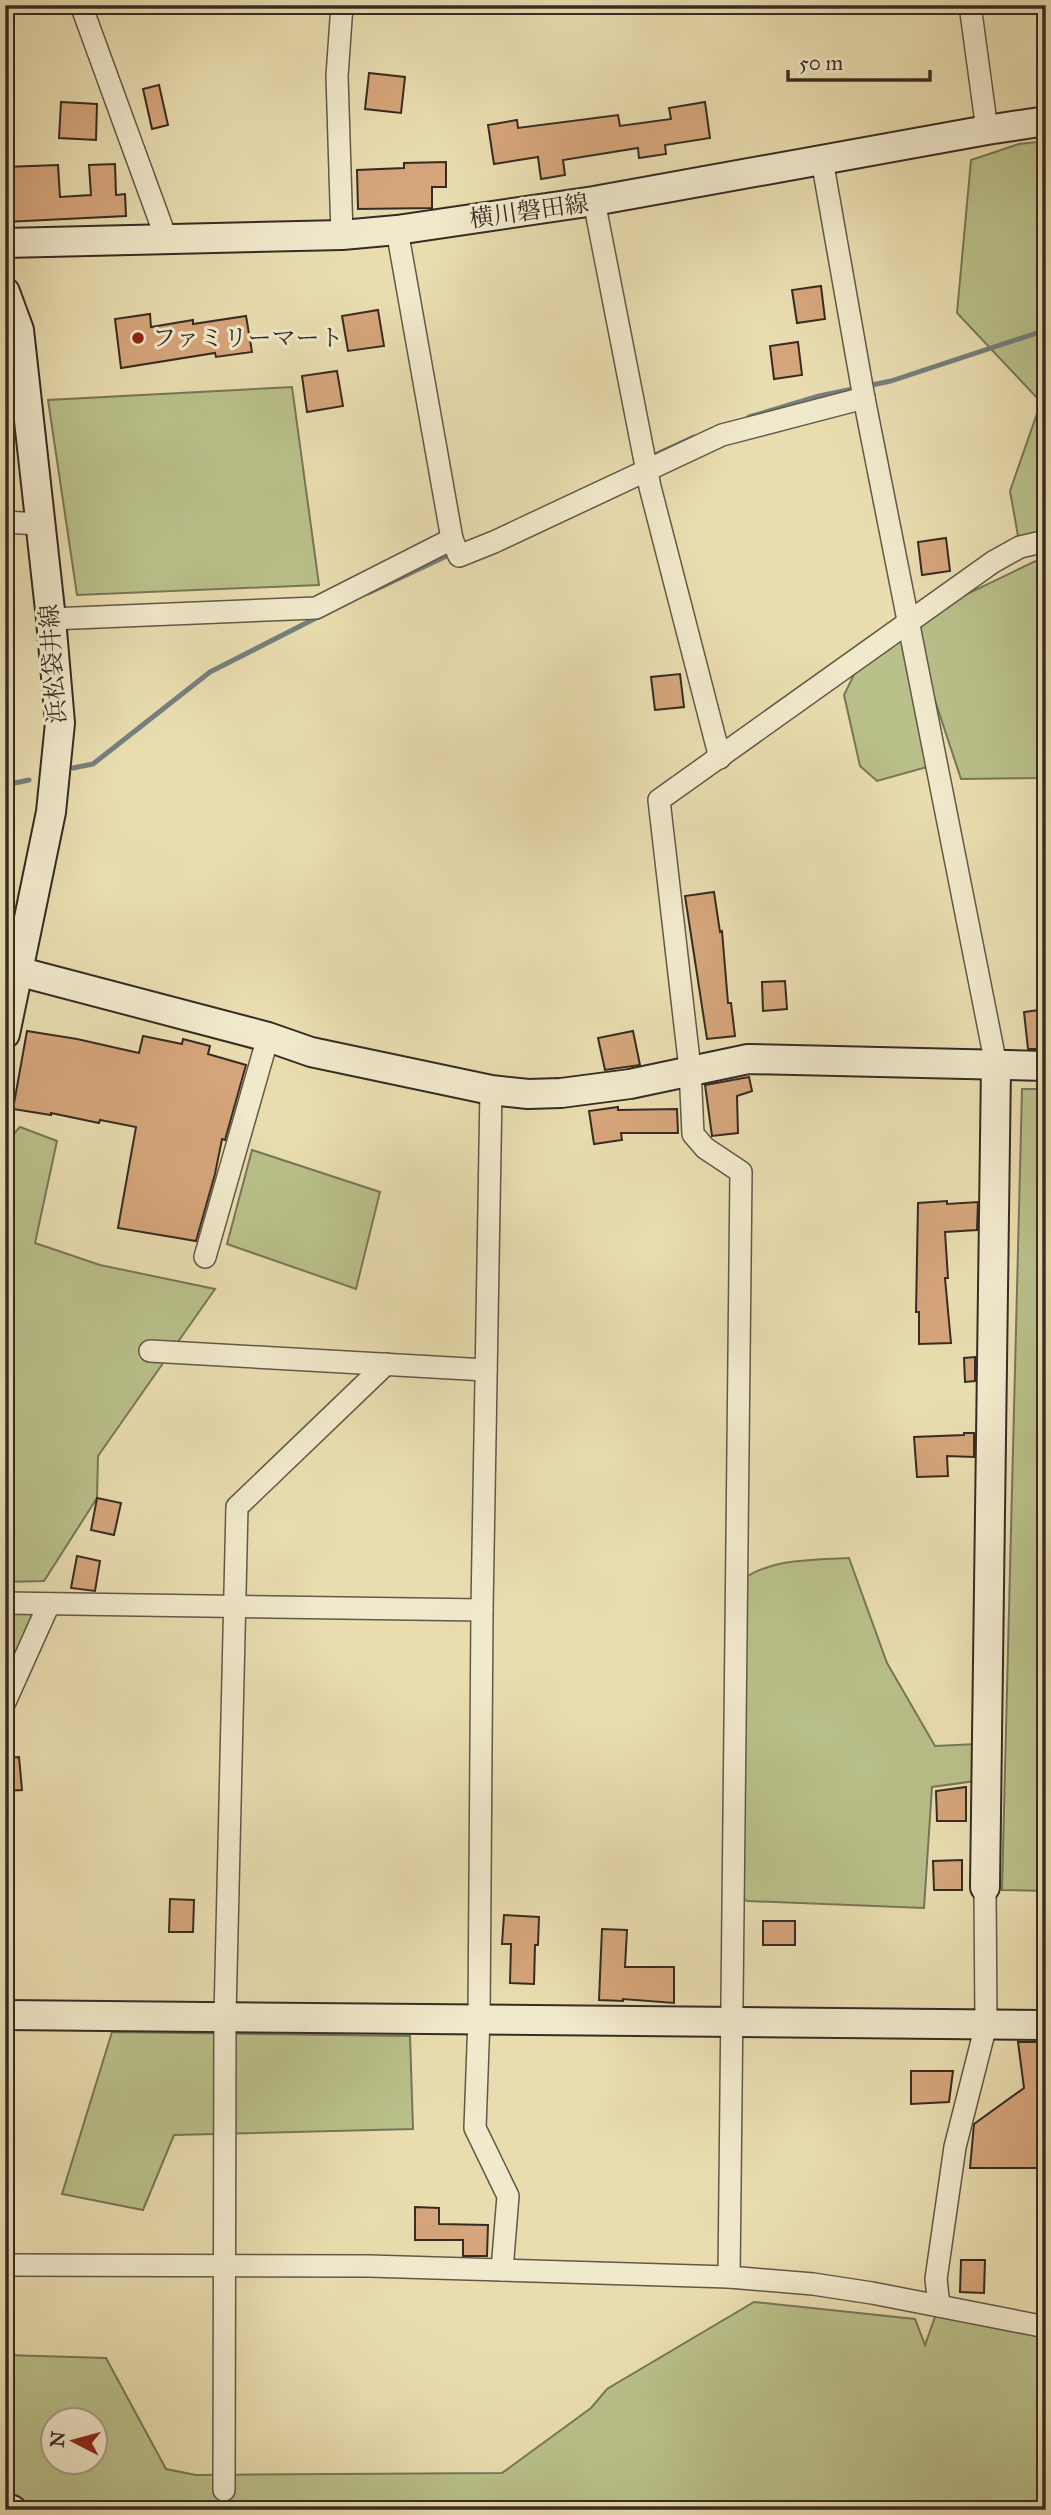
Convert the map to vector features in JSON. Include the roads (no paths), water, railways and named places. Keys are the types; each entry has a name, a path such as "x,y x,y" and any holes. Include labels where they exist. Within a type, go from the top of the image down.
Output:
{"street":[{"path":"81,5 166,239"},
{"path":"342,5 337,76 342,235"},
{"path":"970,5 986,130"},
{"name":"横川磐田線","path":"5,243 342,235 397,230 594,201 1046,121"},
{"path":"822,160 864,398 996,1065 985,1887 986,2025 955,2147 936,2279 939,2306"},
{"path":"594,201 645,463 720,758"},
{"path":"397,230 455,545"},
{"name":"浜松袋井線","path":"5,292 19,330 60,723 51,812 11,969 5,1034"},
{"path":"51,619 316,608 455,545 495,542 645,463 722,435 864,398"},
{"path":"5,522 39,524"},
{"path":"729,2277 741,1172 705,1148 693,1133 690,1069 659,800 993,562 1020,547 1046,541"},
{"path":"11,969 268,1037 311,1052 491,1090 528,1094 561,1093 630,1084 690,1069 748,1059 1046,1066"},
{"path":"205,1257 268,1037"},
{"path":"491,1090 482,1609 479,2018 475,2128 508,2196 502,2270"},
{"path":"150,1351 486,1370"},
{"path":"225,2490 225,2016 237,1507 386,1364"},
{"path":"5,1603 482,1609"},
{"path":"5,1702 49,1604"},
{"path":"5,2015 1046,2025"},
{"path":"5,2265 502,2270 729,2277 813,2284 1046,2327"},
{"path":"5,2507 12,2510"}],"waterway":[{"path":"867,386 891,381 1046,330"},
{"path":"749,417 819,396 858,388"},
{"path":"655,455 694,437"},
{"path":"368,593 451,554"},
{"path":"73,768 93,764 210,672 318,617"},
{"path":"5,785 29,780"}],"place":[{"name":"ファミリーマート","path":"138,338"}]}
